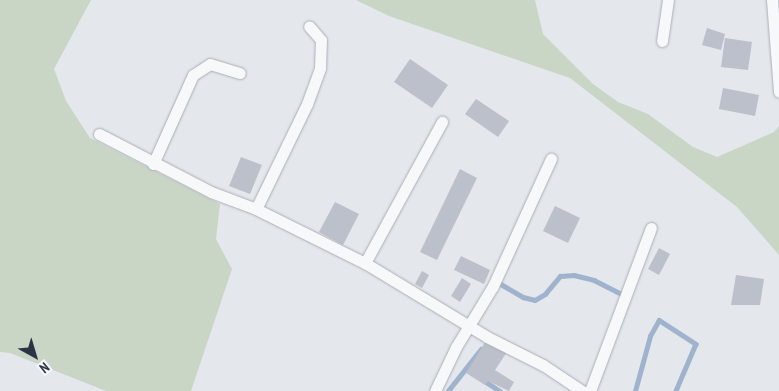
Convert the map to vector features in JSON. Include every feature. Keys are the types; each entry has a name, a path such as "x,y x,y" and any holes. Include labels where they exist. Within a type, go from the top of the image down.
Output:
{"street":[{"path":"662,41 668,0"},
{"path":"772,0 779,92"},
{"path":"256,209 318,75 323,50 321,40 309,26"},
{"path":"154,164 193,75 210,64 240,73"},
{"path":"365,262 442,122"},
{"path":"99,134 154,164 256,209 365,262 468,326 543,365 582,391"},
{"path":"435,391 468,326 497,277 551,159"},
{"path":"590,391 651,228"}],"green space":[{"path":"0,0 91,0 54,69 66,101 90,138 220,204 216,239 232,269 191,391 106,391 10,353 0,352"},
{"path":"356,0 535,0 543,34 593,84 618,102 648,114 693,147 717,157 774,132 779,126 779,255 737,207 570,78 389,16"}],"building":[{"path":"707,28 725,34 721,50 702,45"},
{"path":"725,38 752,42 748,70 721,67"},
{"path":"410,59 448,85 432,108 394,82"},
{"path":"723,88 759,95 755,116 719,109"},
{"path":"476,99 509,121 498,137 465,114"},
{"path":"241,157 262,165 250,194 229,186"},
{"path":"460,169 477,178 437,260 420,252"},
{"path":"335,202 359,214 343,245 319,232"},
{"path":"555,206 580,218 568,243 543,231"},
{"path":"659,248 670,254 659,275 648,269"},
{"path":"461,256 490,270 484,284 454,270"},
{"path":"422,271 429,275 422,288 415,284"},
{"path":"736,275 764,279 760,305 731,305"},
{"path":"462,278 471,284 460,302 451,296"},
{"path":"487,339 507,352 495,370 514,382 509,391 488,381 485,385 466,373"}],"waterway":[{"path":"499,283 523,297 535,300 545,294 560,276 574,275 594,280 625,296"},
{"path":"635,391 650,336 659,320 696,344 676,391"},
{"path":"448,391 481,349"},
{"path":"483,380 500,391"}]}
